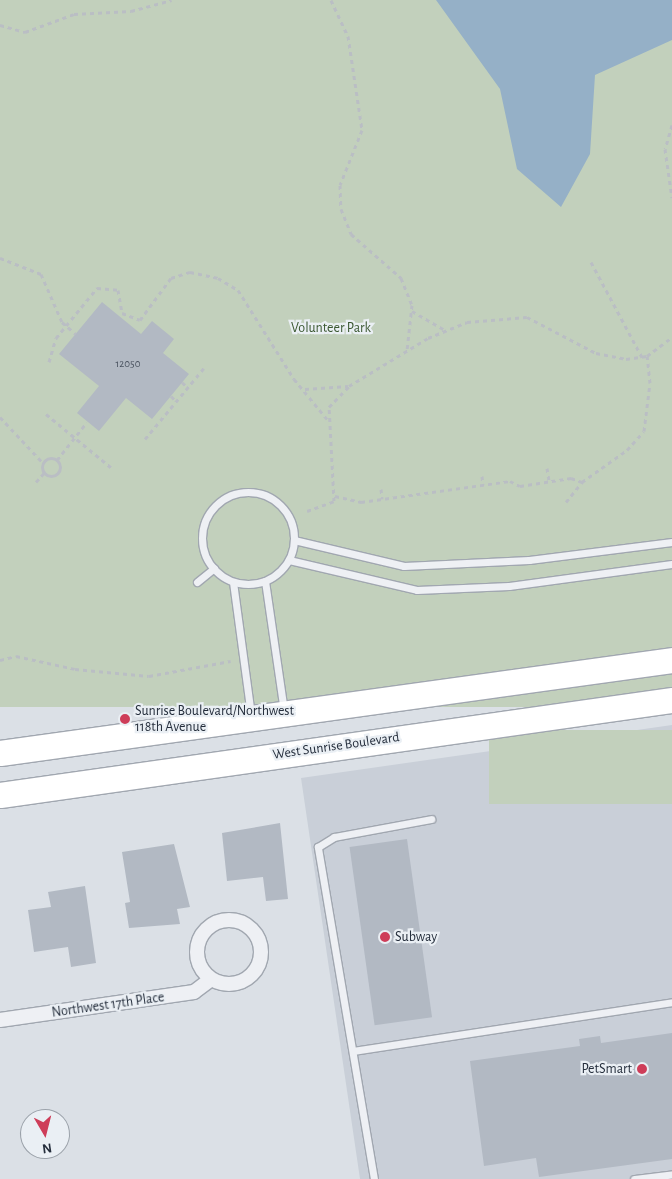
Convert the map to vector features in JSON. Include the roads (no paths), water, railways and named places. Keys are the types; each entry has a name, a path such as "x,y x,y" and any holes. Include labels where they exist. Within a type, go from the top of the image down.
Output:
{"highway":[{"path":"0,753 672,660"},
{"name":"West Sunrise Boulevard","path":"0,795 672,700"}],"street":[{"path":"218,922 248,926 260,944 259,966 244,981 222,984 212,979 199,963 203,934 218,922"},
{"name":"Northwest 17th Place","path":"0,1020 194,992 212,979"}],"lane":[{"path":"258,493 272,498 290,517 294,540 289,560 265,580 234,582 214,568 204,553 203,527 218,503 230,495 258,493"},
{"path":"294,540 404,566 529,560 672,542"},
{"path":"289,560 417,590 509,586 672,564"},
{"path":"197,582 214,568"},
{"path":"265,580 285,714"},
{"path":"234,582 251,718"},
{"path":"374,1179 318,846 334,837 431,819"},
{"path":"353,1050 672,1002"},
{"path":"634,1179 672,1174"}],"water":[{"path":"436,0 672,0 672,40 595,75 590,154 561,207 517,169 500,89"}],"place":[{"name":"Sunrise Boulevard/Northwest 118th Avenue","path":"125,719"},
{"name":"Subway","path":"385,937"},
{"name":"PetSmart","path":"642,1069"}],"park label":[{"name":"Volunteer Park","path":"331,328"}]}
